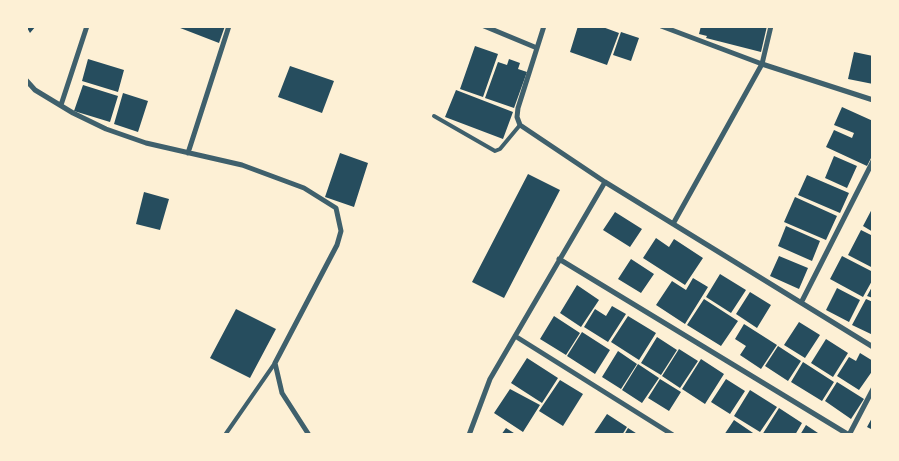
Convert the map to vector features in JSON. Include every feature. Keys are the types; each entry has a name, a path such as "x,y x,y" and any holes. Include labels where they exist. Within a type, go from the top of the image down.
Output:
{"street":[{"path":"61,105 87,26"},
{"path":"188,154 229,26"},
{"path":"484,26 537,48"},
{"path":"544,26 518,108 517,117 520,125 605,182 802,301 873,347"},
{"path":"661,26 762,64 873,100"},
{"path":"672,224 762,64 771,26"},
{"path":"26,80 35,90 106,129 146,143 242,165 304,188 336,208 341,231 337,245 275,363 282,392 309,435"},
{"path":"802,301 873,161"},
{"path":"469,435 490,380 605,182"},
{"path":"559,259 849,435 873,388"},
{"path":"515,336 673,435"}],"lane":[{"path":"434,116 495,150 500,149 520,125"},
{"path":"224,435 275,363"}],"building":[{"path":"26,26 36,26 30,33"},
{"path":"175,26 225,26 219,43"},
{"path":"578,26 600,26 619,33 607,65 570,52"},
{"path":"701,26 767,26 761,52 706,38 707,36 699,34"},
{"path":"621,32 639,38 631,61 613,55"},
{"path":"475,46 498,54 483,97 460,89"},
{"path":"854,52 873,56 873,84 848,79"},
{"path":"88,59 124,70 118,92 82,81"},
{"path":"509,59 520,63 518,69 527,72 514,108 485,98 498,62 507,65"},
{"path":"290,66 334,81 322,113 278,97"},
{"path":"83,85 118,96 110,122 74,111"},
{"path":"456,90 513,112 503,139 445,117"},
{"path":"123,93 148,101 138,132 114,124"},
{"path":"842,107 873,121 873,154 867,166 826,147 834,130 852,138 854,133 834,125"},
{"path":"340,153 368,163 354,207 325,197"},
{"path":"834,156 857,166 847,188 825,178"},
{"path":"528,174 560,190 504,298 472,282"},
{"path":"807,175 849,193 840,213 798,195"},
{"path":"144,192 169,199 160,230 136,224"},
{"path":"795,197 837,216 826,240 784,222"},
{"path":"873,207 873,232 863,226"},
{"path":"615,212 642,229 630,247 603,230"},
{"path":"786,226 820,241 812,261 778,246"},
{"path":"861,230 873,236 873,268 848,255"},
{"path":"656,238 669,247 674,239 703,258 685,285 643,258"},
{"path":"779,256 808,268 799,289 770,276"},
{"path":"842,256 873,272 873,279 863,297 830,279"},
{"path":"631,259 654,274 641,293 618,279"},
{"path":"720,274 746,290 731,313 706,297"},
{"path":"693,278 708,287 685,324 656,305 672,281 686,290"},
{"path":"577,285 599,300 581,327 560,313"},
{"path":"873,285 873,298 867,296"},
{"path":"837,288 860,300 849,322 826,310"},
{"path":"750,292 771,305 757,328 736,314"},
{"path":"704,299 738,321 721,346 687,325"},
{"path":"866,299 873,302 873,335 852,325"},
{"path":"612,306 626,314 608,342 584,327 595,309 606,316"},
{"path":"236,309 276,329 250,378 210,358"},
{"path":"554,316 580,333 566,355 540,339"},
{"path":"628,316 656,333 639,360 611,342"},
{"path":"799,322 820,335 805,358 784,345"},
{"path":"744,324 777,345 761,369 740,355 746,346 735,339"},
{"path":"582,332 610,350 595,374 567,356"},
{"path":"657,337 677,350 661,375 641,363"},
{"path":"826,339 848,353 833,377 811,363"},
{"path":"778,346 801,361 788,381 765,366"},
{"path":"679,349 698,361 680,388 662,376"},
{"path":"618,351 637,364 621,389 602,377"},
{"path":"860,353 873,361 873,370 859,390 837,376 849,357 856,361"},
{"path":"527,358 558,378 542,403 511,383"},
{"path":"701,359 724,374 705,404 682,389"},
{"path":"803,362 834,382 822,401 791,382"},
{"path":"638,364 659,378 642,403 622,390"},
{"path":"660,379 681,392 669,411 648,398"},
{"path":"726,379 745,391 730,414 711,402"},
{"path":"560,380 583,394 563,426 539,411"},
{"path":"837,382 864,399 851,419 825,401"},
{"path":"510,389 540,405 523,432 494,413"},
{"path":"750,390 777,407 760,432 734,416"},
{"path":"779,408 802,423 795,435 762,435"},
{"path":"607,414 627,427 622,435 593,435"},
{"path":"873,416 873,430 867,427"},
{"path":"734,420 756,435 724,435"},
{"path":"806,425 821,435 800,435"},
{"path":"506,428 517,435 501,435"},
{"path":"628,428 639,435 624,435"}]}
